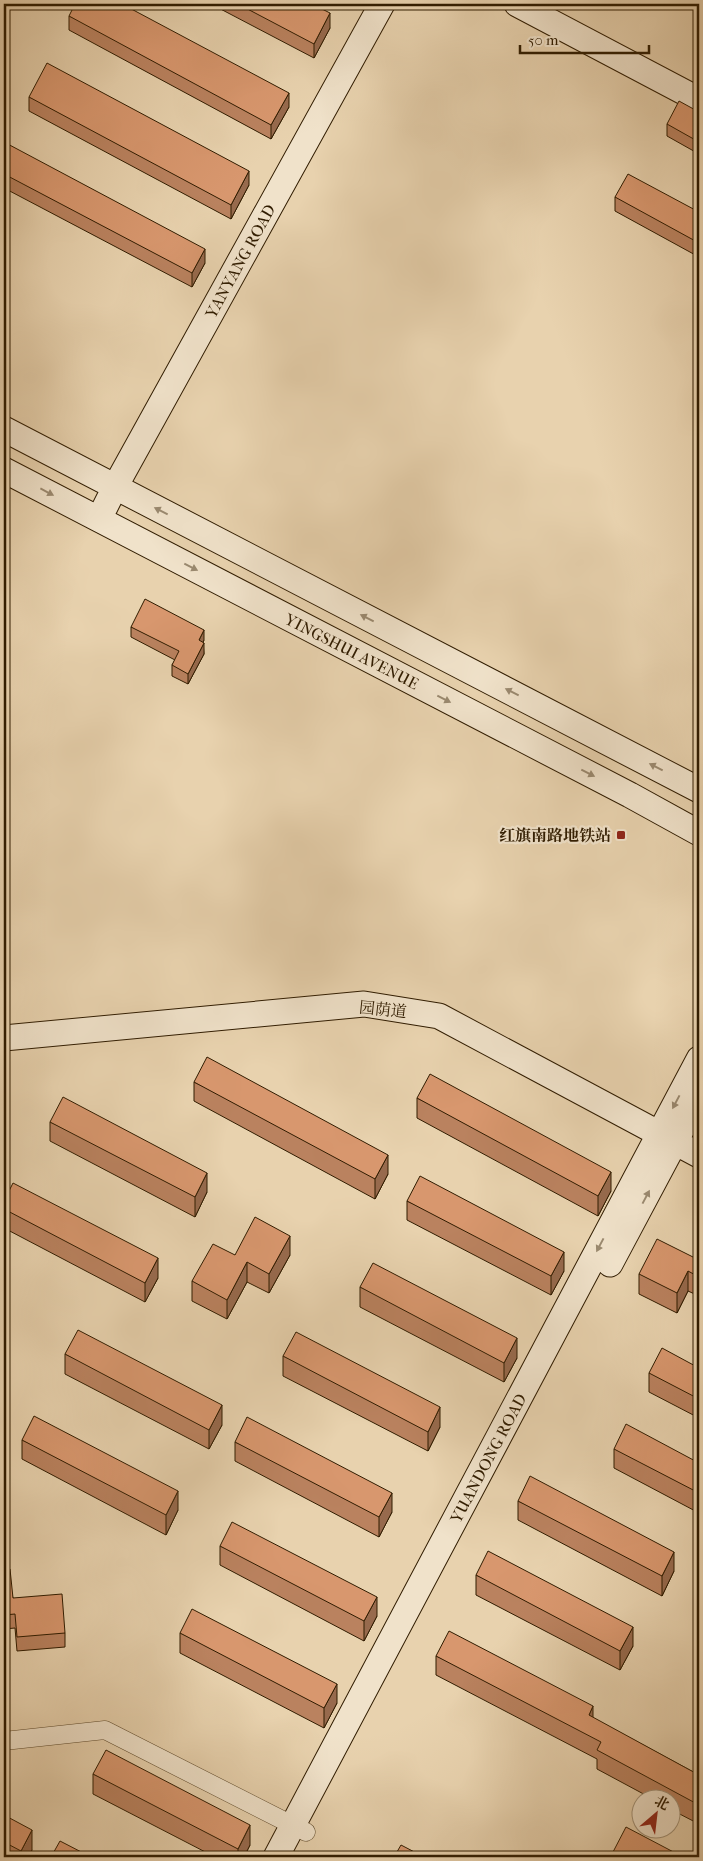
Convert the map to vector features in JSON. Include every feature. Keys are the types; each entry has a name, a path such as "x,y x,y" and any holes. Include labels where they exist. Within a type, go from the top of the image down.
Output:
{"street":[{"name":"YANYANG ROAD","path":"99,519 382,4"},
{"path":"516,4 699,100"},
{"path":"4,429 699,790"},
{"name":"YINGSHUI AVENUE","path":"4,470 630,795 699,833"},
{"name":"园荫道","path":"4,1038 364,1004 439,1016 699,1155"},
{"name":"YUANDONG ROAD","path":"276,1857 299,1829 667,1138 699,1059"},
{"name":"YUANDONG ROAD","path":"667,1138 699,1097"},
{"path":"4,1741 105,1730 299,1829"},
{"name":"YUANDONG ROAD","path":"292,1857 299,1829"}],"building":[{"path":"75,4 122,4 289,93 271,125 69,16"},
{"path":"238,4 312,4 330,13 314,44"},
{"path":"47,63 249,171 231,205 29,97"},
{"path":"679,101 699,112 699,142 667,124"},
{"path":"4,142 205,249 192,273 4,174"},
{"path":"628,174 699,212 699,243 615,197"},
{"path":"145,599 204,630 199,640 204,643 188,674 172,665 179,651 131,627"},
{"path":"207,1057 388,1155 375,1179 194,1082"},
{"path":"430,1074 611,1172 598,1196 417,1098"},
{"path":"63,1097 207,1173 195,1197 50,1122"},
{"path":"420,1176 564,1252 551,1276 407,1201"},
{"path":"13,1183 158,1258 145,1283 4,1209 4,1201"},
{"path":"255,1217 290,1236 269,1274 247,1262 227,1300 192,1281 213,1244 235,1255"},
{"path":"657,1239 695,1258 699,1250 699,1277 688,1271 677,1293 639,1274"},
{"path":"373,1263 517,1338 504,1363 360,1287"},
{"path":"78,1330 222,1405 209,1430 65,1354"},
{"path":"296,1332 440,1407 428,1432 283,1356"},
{"path":"662,1348 699,1368 699,1399 649,1373"},
{"path":"34,1416 178,1491 166,1515 22,1440"},
{"path":"247,1417 392,1493 379,1517 235,1442"},
{"path":"626,1424 699,1463 699,1493 614,1449"},
{"path":"530,1476 674,1552 662,1576 518,1501"},
{"path":"232,1522 377,1597 364,1621 220,1546"},
{"path":"488,1551 633,1627 620,1651 476,1575"},
{"path":"4,1569 10,1569 13,1598 62,1594 65,1633 17,1637 15,1614 4,1615"},
{"path":"192,1609 337,1684 324,1708 180,1633"},
{"path":"449,1631 593,1706 589,1715 699,1775 699,1805 680,1795 680,1788 667,1788 597,1750 601,1742 436,1656"},
{"path":"106,1750 250,1825 238,1849 93,1774"},
{"path":"4,1815 32,1830 21,1851 4,1842"},
{"path":"626,1827 630,1829 630,1838 647,1838 683,1857 624,1857 613,1852"},
{"path":"60,1841 91,1857 51,1857"},
{"path":"401,1845 424,1857 394,1857"}],"place":[{"name":"红旗南路地铁站","path":"621,835"}]}
